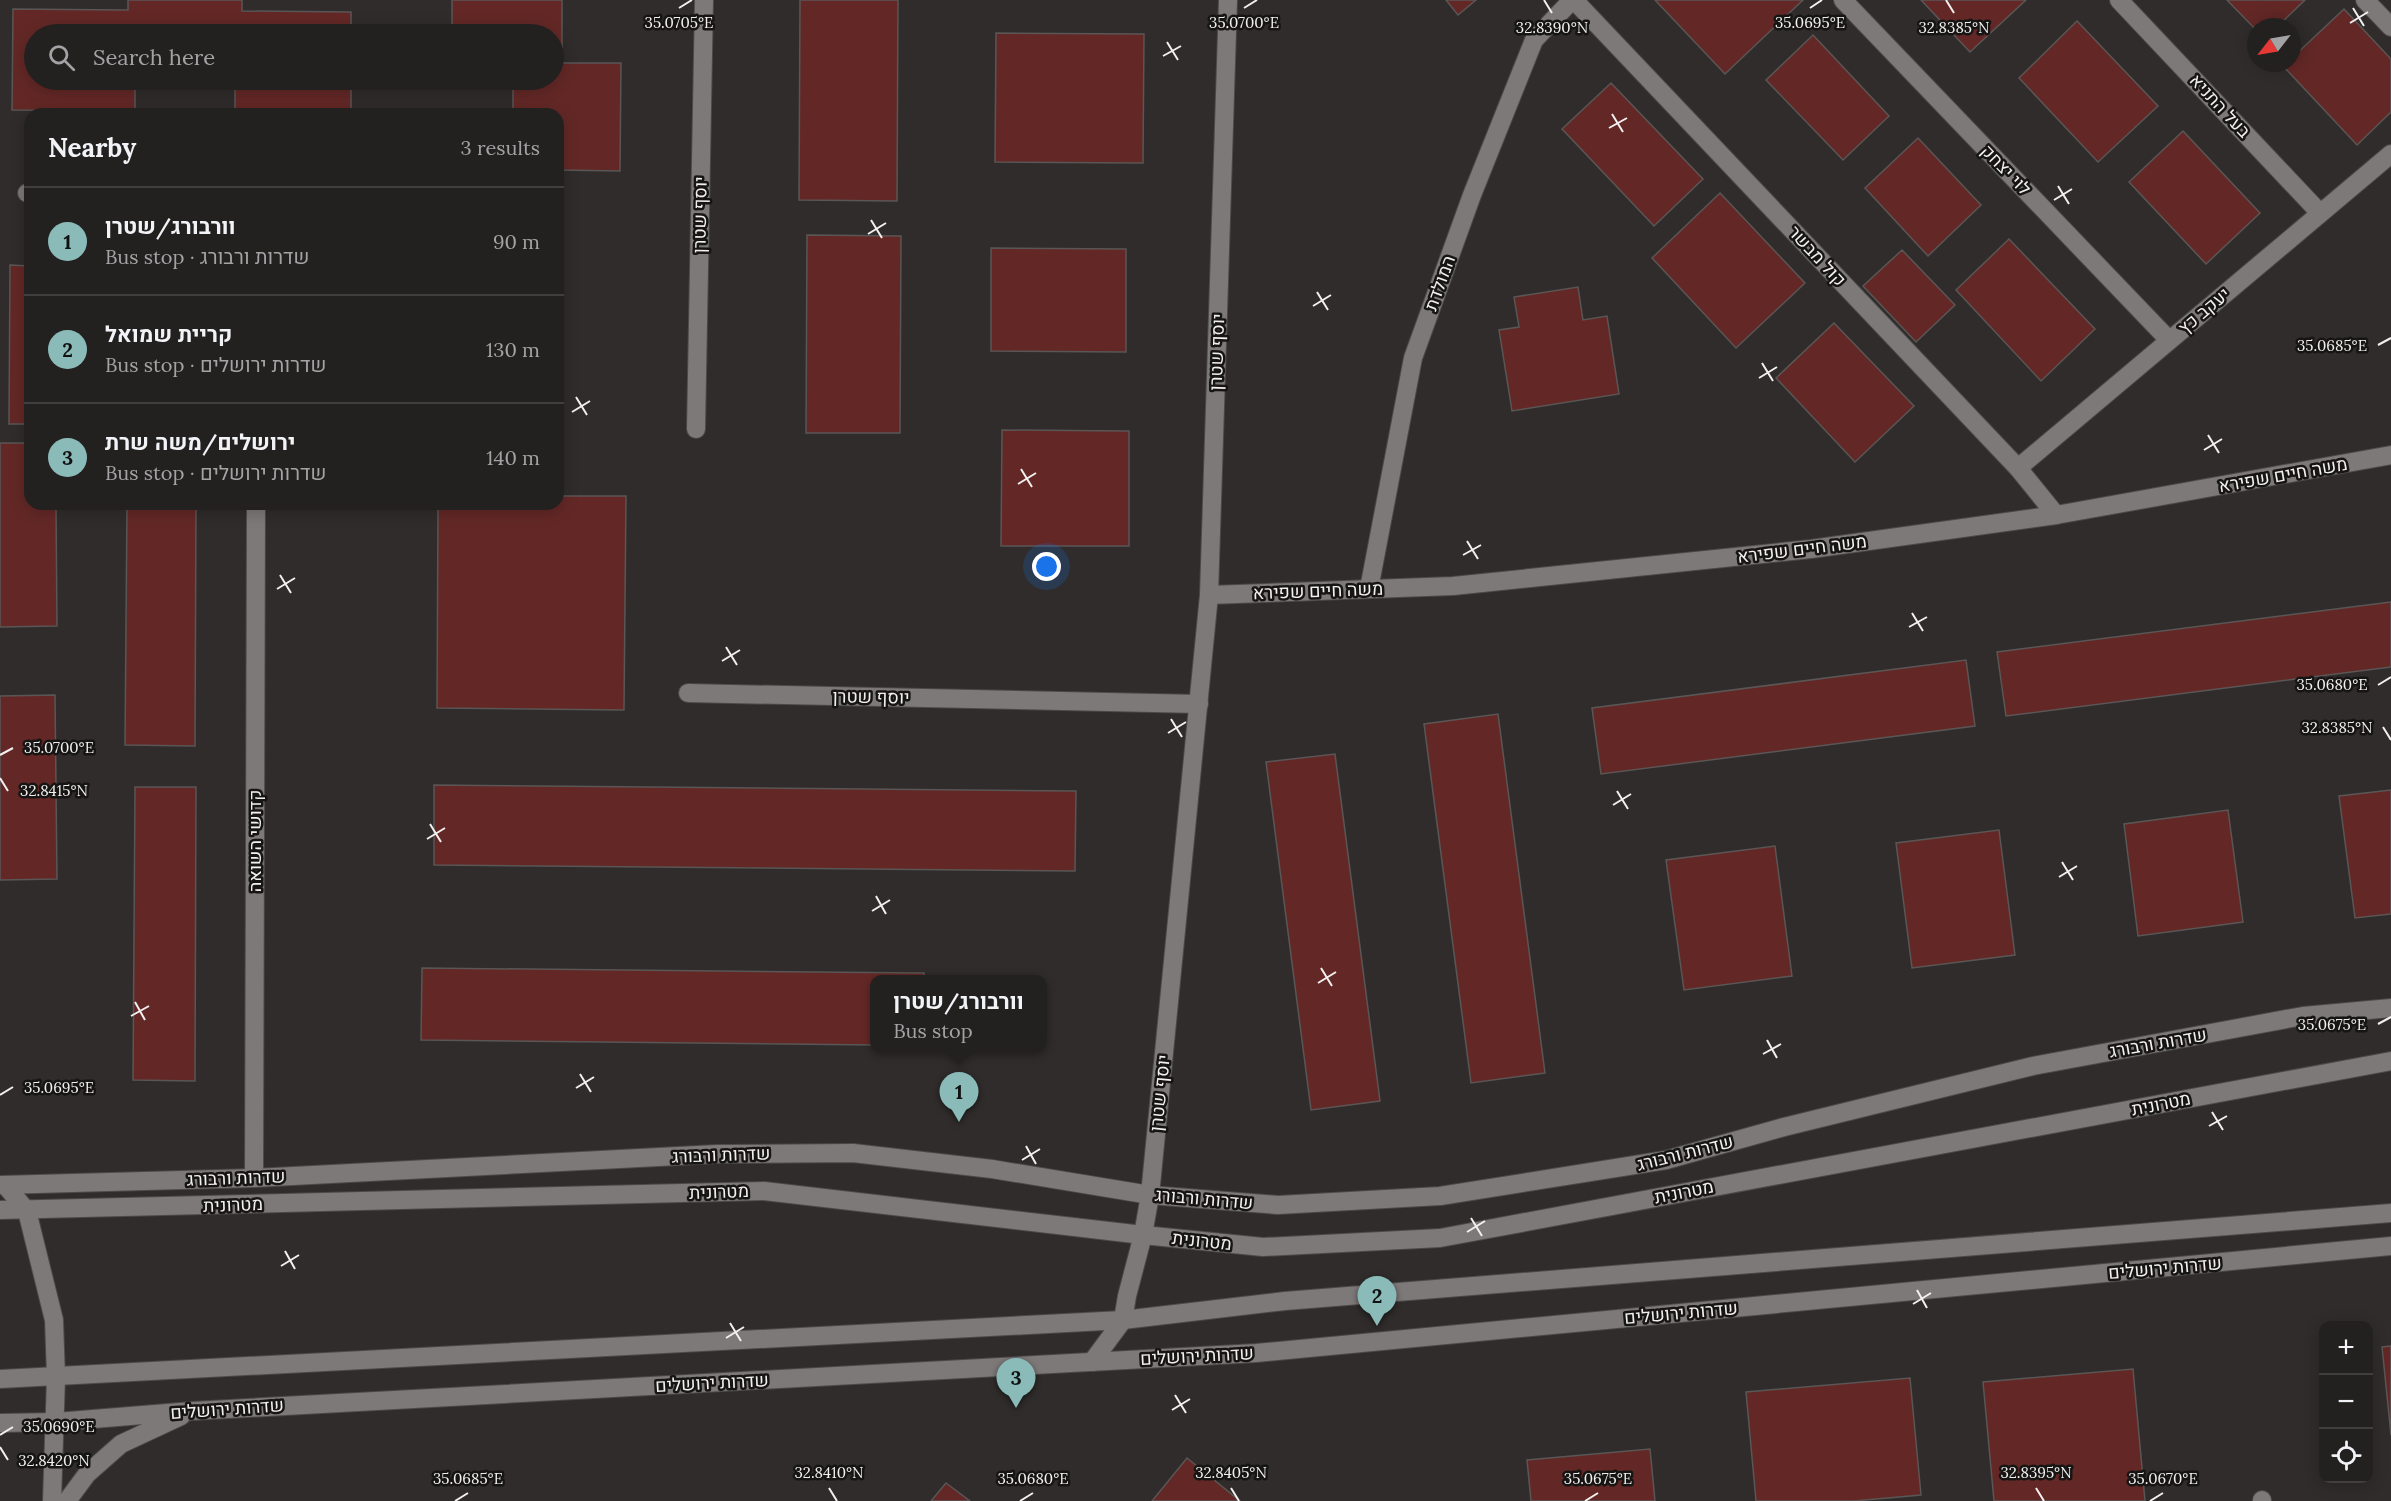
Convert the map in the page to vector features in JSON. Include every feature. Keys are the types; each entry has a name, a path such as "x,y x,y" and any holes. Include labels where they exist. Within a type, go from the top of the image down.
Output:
{"main road":[{"name":"יוסף שטרן","path":"696,429 704,0"},
{"name":"יוסף שטרן","path":"1123,1320 1126,1296 1143,1236 1150,1195 1209,596 1228,0"},
{"name":"קול מבשר","path":"1573,0 2018,468 2056,515"},
{"name":"המולדת","path":"1370,589 1413,357 1472,195 1534,40 1573,0"},
{"name":"לוי יצחק","path":"1843,0 2169,340"},
{"name":"בעל התניא","path":"2119,0 2320,213"},
{"path":"2365,0 2391,27"},
{"name":"יעקב כץ","path":"2018,468 2391,154"},
{"name":"משה חיים שפירא","path":"1209,596 1453,586 1811,549 2056,515 2391,455"},
{"name":"קדושי השואה","path":"254,1178 256,510"},
{"name":"יוסף שטרן","path":"688,693 1199,704"},
{"name":"שדרות ורבורג","path":"2,1189 717,1154 853,1153 992,1169 1150,1195 1278,1205 1440,1196 1554,1180 1666,1160 1784,1127 2033,1065 2303,1016 2391,1008"},
{"name":"מטרונית","path":"0,1210 764,1191 1143,1236 1263,1247 1440,1238 2391,1061"},
{"path":"2,1189 27,1211 54,1320 56,1422 52,1501"},
{"path":"0,1379 1123,1320 1285,1301 2391,1213"},
{"name":"שדרות ירושלים","path":"0,1422 56,1422 192,1411 1256,1353 2391,1246"},
{"path":"1092,1362 1123,1320"},
{"path":"67,1501 87,1474 121,1444 192,1411"}],"building":[{"path":"128,0 242,0 242,11 351,12 351,24 24,24 24,90 135,90 135,108 24,108 24,110 12,110 13,9 128,10"},
{"path":"452,0 562,0 562,24 452,24"},
{"path":"800,0 898,0 897,201 799,200"},
{"path":"1446,0 1476,0 1458,15"},
{"path":"1655,0 1803,0 1725,74"},
{"path":"1921,0 2026,0 1970,52"},
{"path":"2227,0 2305,0 2286,18 2247,18 2247,21"},
{"path":"2344,9 2391,59 2391,112 2357,145 2289,72 2301,72 2301,50"},
{"path":"2077,21 2158,106 2098,162 2019,78"},
{"path":"996,33 1144,34 1143,163 995,162"},
{"path":"1813,35 1889,116 1843,160 1766,80"},
{"path":"564,63 621,63 620,171 564,170 564,108 513,108 513,90 564,90"},
{"path":"1611,83 1703,179 1654,226 1562,129"},
{"path":"235,90 351,90 351,108 235,108"},
{"path":"2183,131 2260,213 2206,264 2129,182"},
{"path":"1918,138 1981,205 1928,256 1865,188"},
{"path":"1720,193 1805,283 1736,348 1652,258"},
{"path":"807,235 901,236 900,433 806,433"},
{"path":"2009,239 2095,329 2041,381 1956,290"},
{"path":"991,248 1126,249 1126,352 991,351"},
{"path":"1902,250 1955,305 1916,342 1863,286"},
{"path":"10,265 24,266 24,424 9,424"},
{"path":"1578,287 1583,320 1607,316 1619,394 1512,411 1499,330 1519,327 1514,297"},
{"path":"1834,323 1914,406 1855,462 1776,378"},
{"path":"1002,430 1129,431 1129,546 1001,546"},
{"path":"0,443 24,443 24,510 56,510 57,626 0,627"},
{"path":"564,496 626,496 624,710 437,708 438,510 564,510"},
{"path":"127,510 196,510 195,746 125,745"},
{"path":"2391,602 2391,667 2006,716 1997,652"},
{"path":"1966,660 1975,726 1601,774 1592,708"},
{"path":"55,695 57,879 0,880 0,696"},
{"path":"1498,714 1545,1073 1471,1083 1424,724"},
{"path":"1335,754 1380,1101 1311,1110 1266,762"},
{"path":"434,785 1076,791 1075,871 434,865"},
{"path":"135,787 196,787 195,1081 133,1080"},
{"path":"2391,790 2391,914 2355,918 2339,796"},
{"path":"2228,810 2243,922 2138,936 2124,824"},
{"path":"1999,830 2015,955 1912,968 1896,843"},
{"path":"1775,846 1792,976 1684,990 1666,860"},
{"path":"422,968 924,973 924,975 870,975 870,1045 421,1040"},
{"path":"2391,1346 2391,1435 2382,1347"},
{"path":"2133,1369 2145,1501 1994,1501 1983,1382"},
{"path":"1910,1378 1921,1495 1854,1501 1756,1501 1746,1392"},
{"path":"1650,1449 1655,1501 1531,1501 1527,1460"},
{"path":"1187,1458 1240,1501 1152,1501"},
{"path":"946,1483 970,1501 931,1501"}],"place":[{"name":"וורבורג/שטרן","path":"959,1122"},
{"name":"קריית שמואל","path":"1377,1326"},
{"name":"ירושלים/משה שרת","path":"1016,1408"}]}
